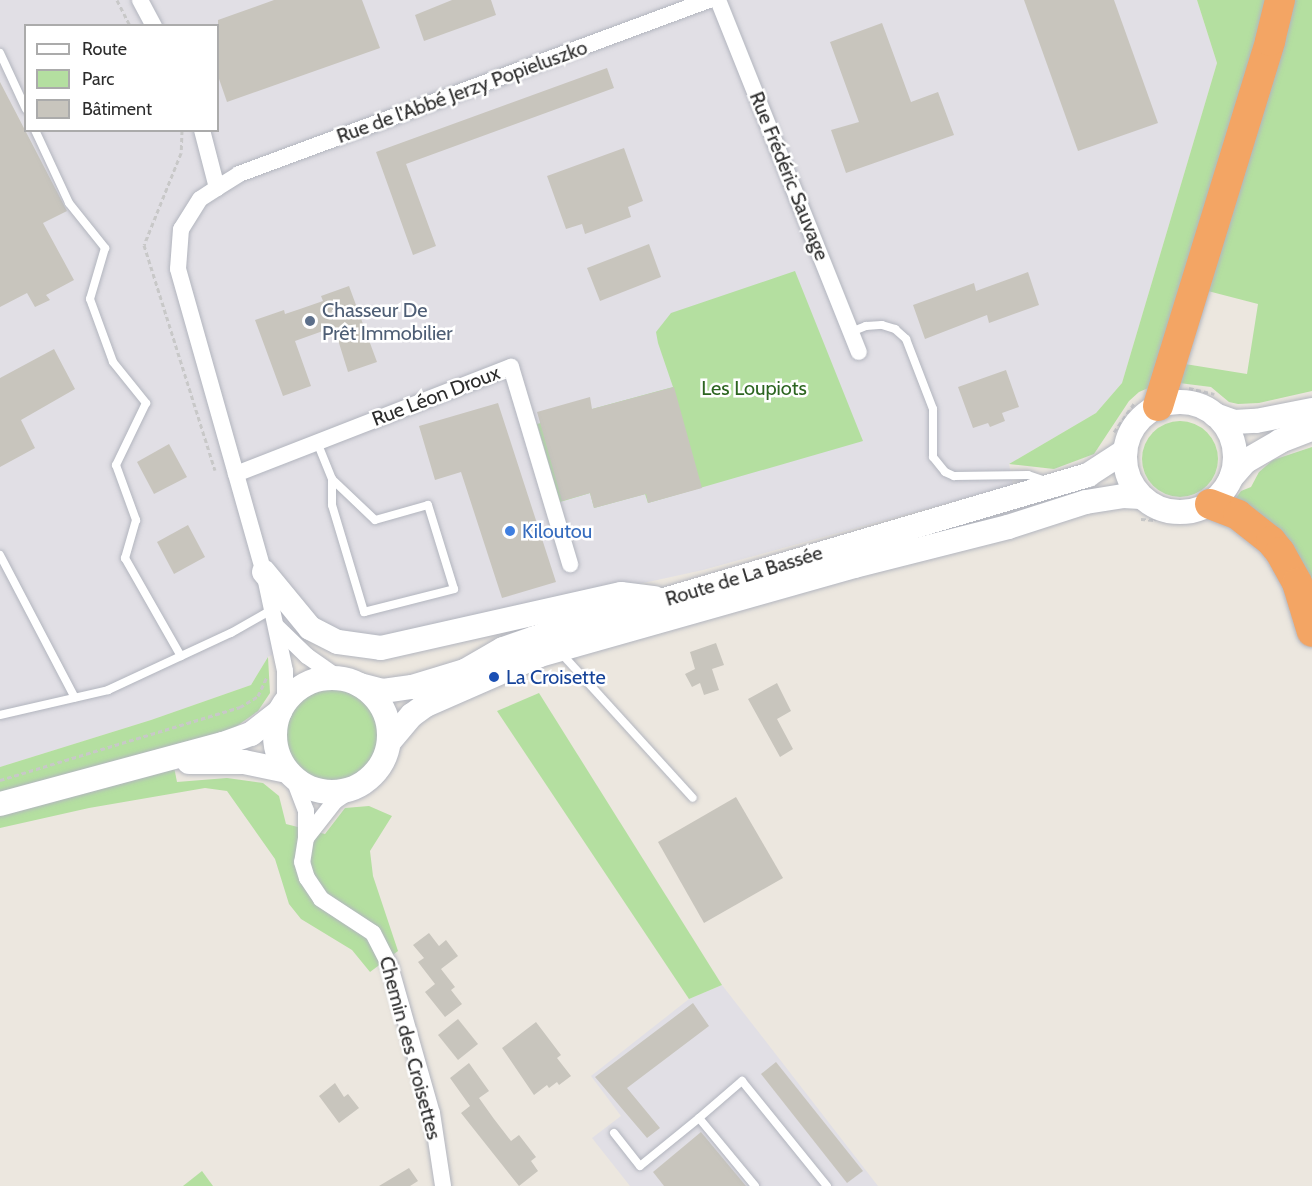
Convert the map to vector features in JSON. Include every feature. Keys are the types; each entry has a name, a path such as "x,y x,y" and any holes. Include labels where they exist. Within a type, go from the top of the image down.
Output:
{"highway":[{"path":"1148,403 1263,63 1280,0"},
{"path":"1210,504 1238,515 1271,541 1280,552 1296,583 1312,632"}],"main road":[{"path":"1215,415 1228,430 1235,449 1231,478 1227,487 1210,504 1193,511 1174,512 1157,507 1142,497 1128,476 1119,443 1128,440 1148,403 1188,402 1234,422 1304,422"},
{"path":"1231,478 1246,461 1304,422"},
{"name":"Route de La Bassée","path":"349,682 383,691 412,687 465,671 503,649 535,638 1088,476 1119,443"},
{"name":"Route de La Bassée","path":"389,742 412,715 426,705 540,655 854,566 1008,527 1086,502 1123,496 1142,497"},
{"path":"264,572 310,628 338,642 381,648 621,594 666,599"},
{"path":"0,804 251,734 309,683 349,682 373,696 383,709 388,725 389,742 377,770 353,789 321,792 290,774 244,762 160,761"},
{"path":"283,707 275,735 278,754 290,774"}],"street":[{"path":"140,0 152,24"},
{"name":"Rue de l'Abbé Jerzy Popieluszko","path":"217,188 239,174 709,0"},
{"name":"Rue Frédéric Sauvage","path":"718,0 860,352"},
{"path":"203,132 217,188 200,199 181,229 178,269 278,627 286,685 283,707"},
{"name":"Rue Léon Droux","path":"236,474 511,367 570,564"},
{"path":"278,627 307,656 349,682"},
{"name":"Chemin des Croisettes","path":"290,774 306,811 306,838 302,862 310,883 321,899 373,933 390,966 432,1113 443,1186"},
{"path":"306,838 335,801 353,789"}],"lane":[{"path":"0,53 24,105"},
{"path":"36,132 69,203 105,248 90,299 113,362 146,403 116,465 136,520 125,558 181,656"},
{"path":"851,332 866,326 882,325 895,329 906,339 933,409 933,457 945,472 954,476 1028,475 1041,478 1053,486"},
{"path":"317,442 332,479 332,505 364,612 454,589 428,505 375,520 332,479"},
{"path":"0,555 75,698"},
{"path":"0,715 108,690 273,609"},
{"path":"557,650 693,798"},
{"path":"614,1133 640,1166 742,1081 827,1186"},
{"path":"699,1118 755,1186"}],"path":[{"path":"117,0 129,24"},
{"path":"1119,443 1148,403"},
{"path":"0,780 240,707 258,696 268,675"}],"shaded area":[{"path":"0,0 1197,0 1217,63 1122,383 1096,413 1009,464 1013,485 703,570 401,636 347,636 320,626 268,657 251,685 151,720 0,767"},
{"path":"722,985 878,1186 630,1186 592,1138 621,1116 591,1076 689,999"}],"green space":[{"path":"1197,0 1268,0 1153,386 1139,392 1129,401 1094,454 1054,469 1009,464 1096,413 1122,383 1217,63"},
{"path":"1294,0 1312,0 1312,391 1259,403 1238,404 1229,402 1211,387 1179,383 1185,364 1247,374 1258,304 1204,290"},
{"name":"Les Loupiots","path":"795,271 863,441 648,503 645,494 594,508 590,493 560,502 537,424 673,387 656,332 671,313"},
{"path":"1180,421 1194,424 1207,432 1215,445 1218,459 1215,473 1207,486 1194,494 1180,497 1166,494 1153,486 1145,473 1142,459 1145,445 1153,432 1166,424"},
{"path":"1312,447 1312,592 1230,506 1241,491 1251,487 1259,472 1273,460"},
{"path":"268,657 270,693 258,711 227,733 170,747 177,782 227,778 263,783 279,796 286,824 325,834 345,808 369,806 392,816 370,851 373,876 398,951 370,972 352,950 301,919 289,904 275,859 227,791 205,788 89,808 0,828 0,767 151,720 251,685"},
{"path":"323,688 341,688 366,701 376,717 379,735 376,753 366,769 341,782 323,782 298,769 285,744 285,726 298,701"},
{"path":"539,693 722,985 689,999 497,711"},
{"path":"202,1171 213,1186 183,1186"}],"building":[{"path":"274,0 362,0 380,48 227,102 219,79 218,20"},
{"path":"452,0 491,0 496,15 424,41 415,15"},
{"path":"1024,0 1114,0 1158,123 1078,151"},
{"path":"882,23 911,102 938,92 954,135 846,173 831,130 859,122 830,42"},
{"path":"607,68 614,88 406,164 436,246 413,255 376,152"},
{"path":"0,82 67,211 43,223 74,280 46,295 50,300 35,307 27,293 0,307"},
{"path":"624,148 643,201 628,207 631,217 585,234 582,224 566,229 547,176"},
{"path":"649,244 661,277 600,301 587,268"},
{"path":"1028,272 1039,305 989,323 987,315 925,339 913,305 974,283 976,291"},
{"path":"349,286 377,362 348,372 334,327 295,341 311,386 283,396 255,320 284,310 285,314 323,301 321,296"},
{"path":"54,349 75,389 21,420 35,448 0,467 0,378"},
{"path":"1006,370 1019,407 1002,413 1005,421 990,427 988,423 973,428 958,387"},
{"path":"674,387 702,488 648,503 646,494 594,508 590,493 562,501 537,412 590,397 592,409"},
{"name":"Kiloutou","path":"498,403 556,582 502,598 461,472 435,480 419,426"},
{"path":"169,444 187,477 154,494 137,462"},
{"path":"188,525 205,557 174,574 157,542"},
{"path":"716,643 724,665 712,669 719,690 704,695 700,683 692,687 685,674 695,669 690,652"},
{"path":"777,683 791,711 777,719 793,749 780,757 748,699"},
{"path":"736,797 783,878 704,923 658,842"},
{"path":"429,933 439,946 446,940 458,956 441,969 455,987 451,990 462,1004 445,1017 425,992 435,984 418,962 424,958 413,945"},
{"path":"693,1003 709,1026 627,1088 660,1128 647,1138 595,1077"},
{"path":"458,1019 478,1044 458,1060 438,1035"},
{"path":"536,1022 561,1055 557,1058 571,1076 559,1085 557,1082 549,1088 547,1085 534,1095 502,1048"},
{"path":"776,1062 863,1171 847,1183 761,1074"},
{"path":"469,1063 489,1091 479,1098 511,1141 519,1135 536,1157 531,1161 538,1171 519,1186 461,1113 470,1106 450,1078"},
{"path":"335,1083 344,1097 348,1094 359,1108 339,1123 319,1096"},
{"path":"701,1132 746,1186 664,1186 653,1172"},
{"path":"409,1168 418,1181 410,1186 379,1186"}],"place":[{"name":"Chasseur De Prêt Immobilier","path":"310,321"},
{"name":"Kiloutou","path":"510,531"},
{"name":"La Croisette","path":"494,677"}]}
